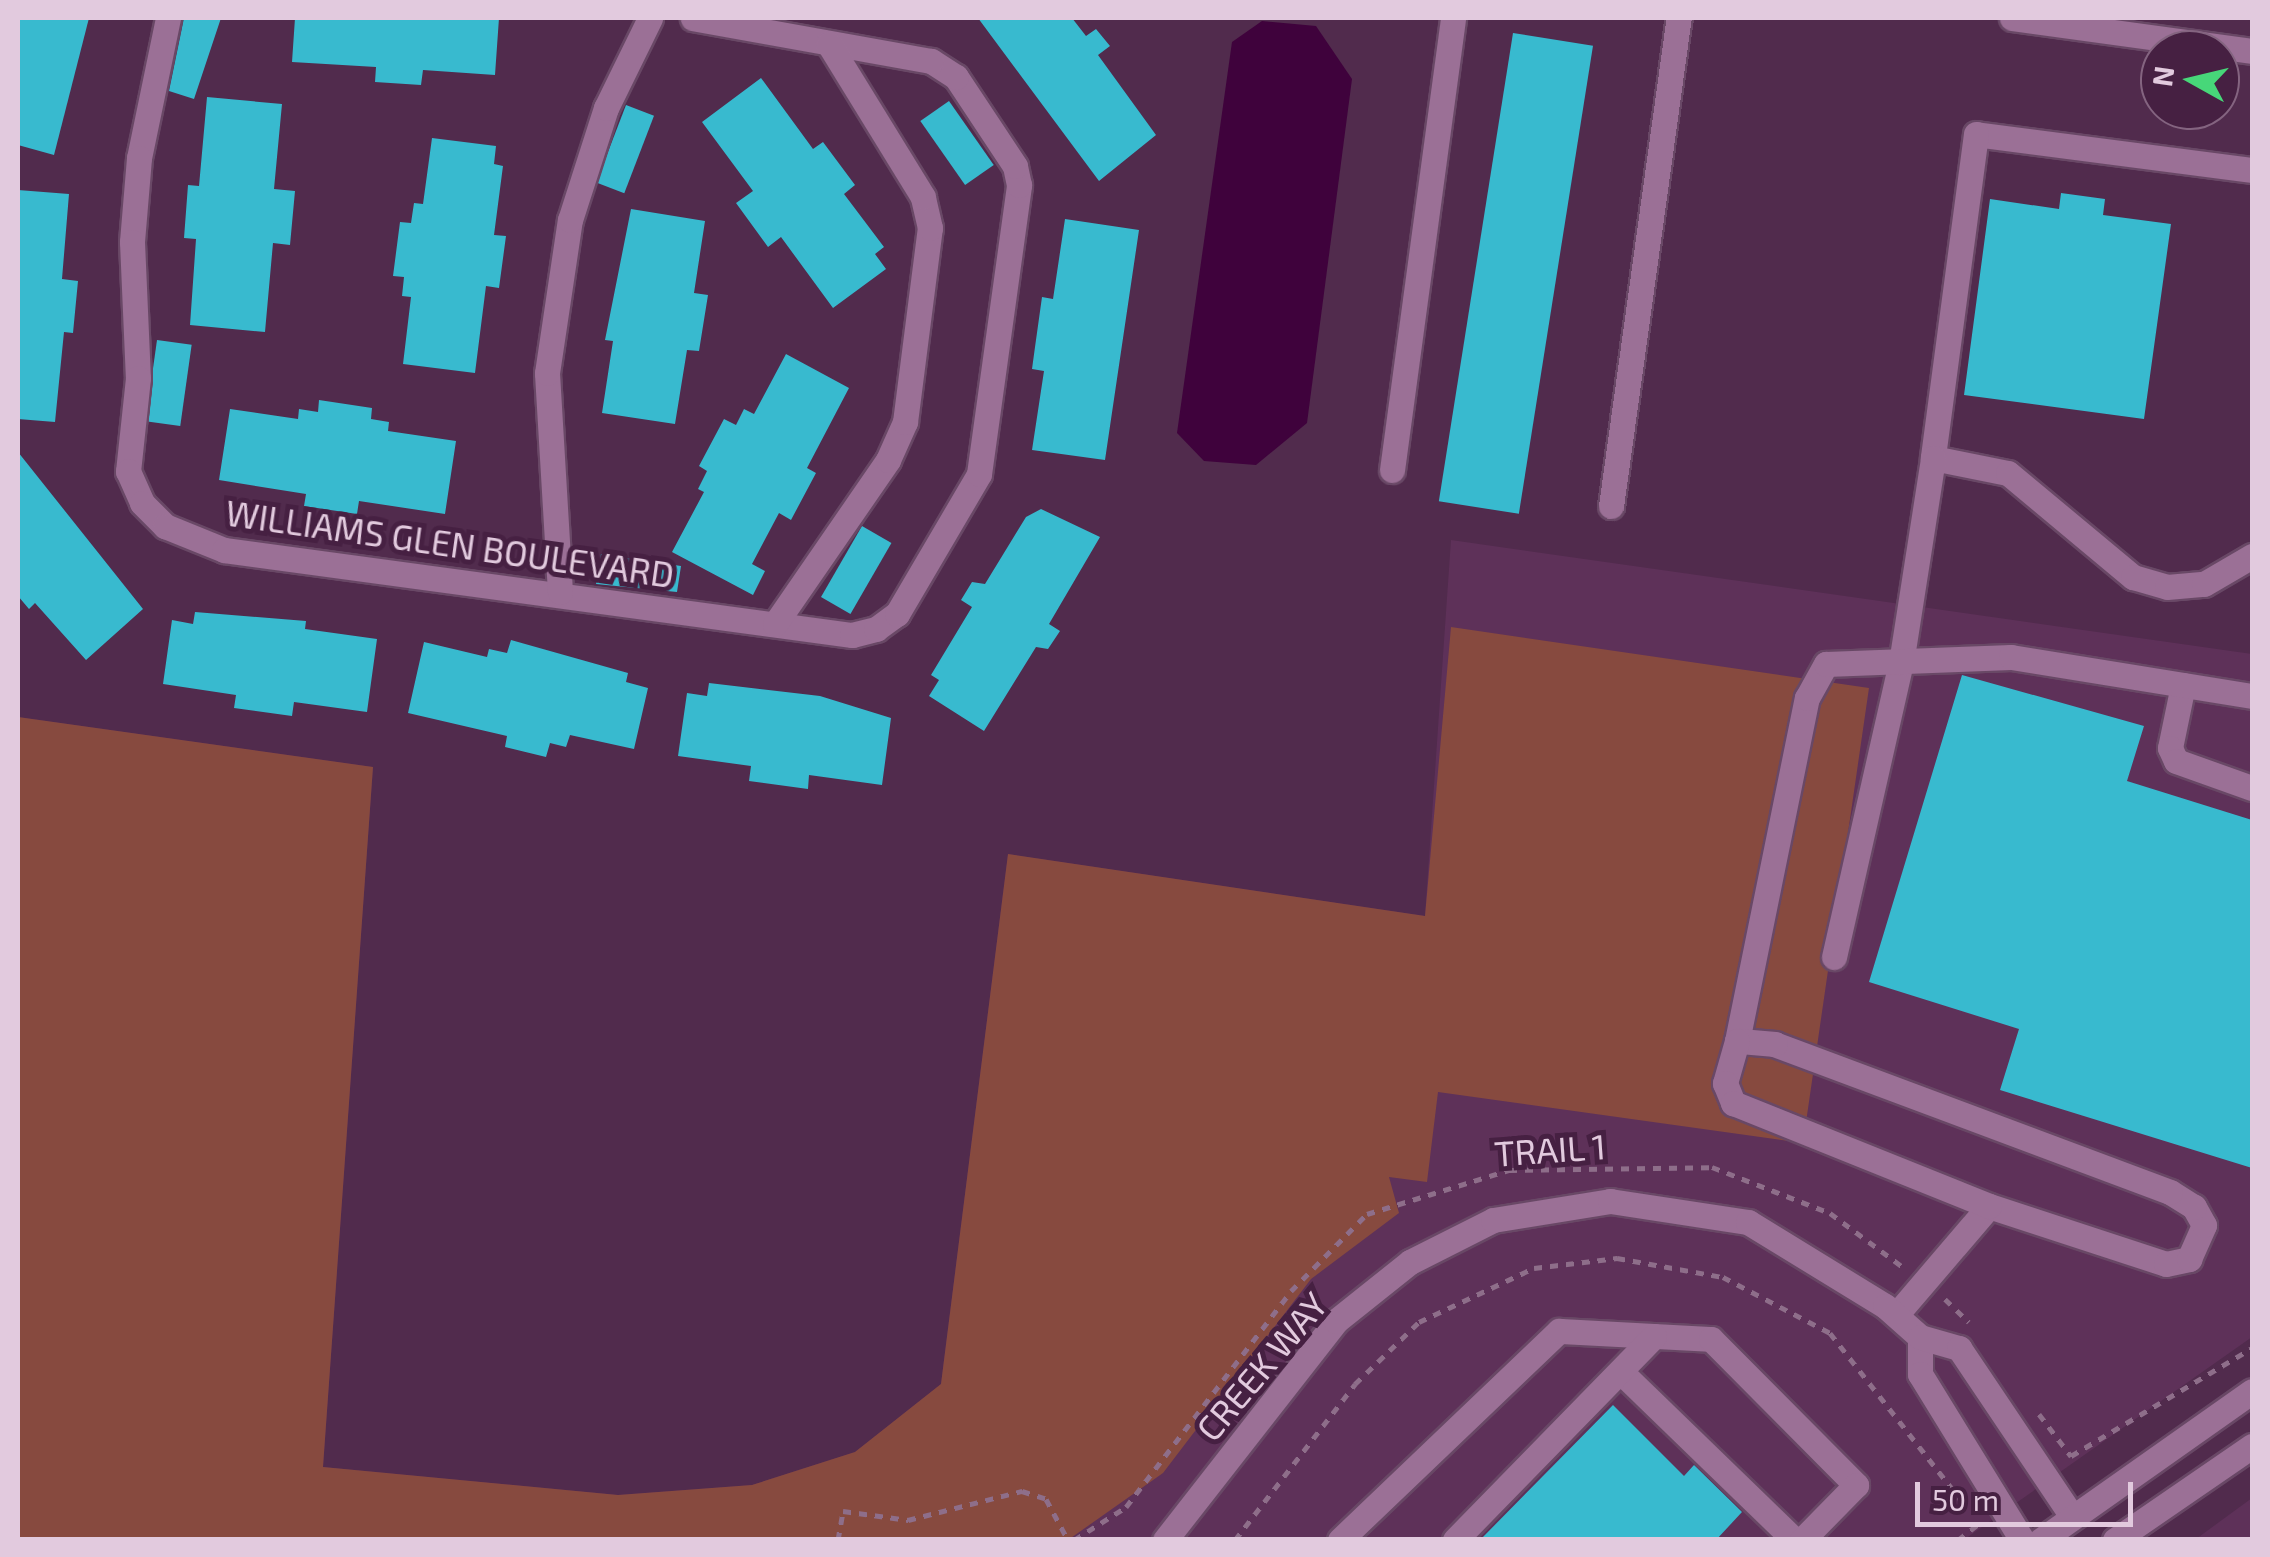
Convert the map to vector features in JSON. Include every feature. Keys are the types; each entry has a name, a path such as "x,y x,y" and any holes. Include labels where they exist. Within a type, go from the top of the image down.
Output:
{"street":[{"name":"WILLIAMS GLEN BOULEVARD","path":"168,18 144,103 132,242 140,306 128,472 142,502 191,542 224,550 560,592 852,635 897,614 979,474 1019,185 1015,166 956,77 931,61 693,18"},
{"path":"560,592 547,373 570,220 606,108 650,18"},
{"path":"1392,470 1454,18"},
{"path":"1611,506 1679,18"},
{"path":"2012,18 2105,24 2252,50"},
{"path":"775,624 888,460 905,422 930,228 923,197 829,44"},
{"path":"1834,957 1901,663 1934,458 1976,134 2252,170"},
{"path":"1934,458 2008,473 2133,578 2167,586 2204,584 2252,556"},
{"path":"1737,1041 1775,1044 2170,1192 2194,1206 2204,1225 2189,1259 2166,1264 1989,1206 1734,1103 1724,1083 1737,1041 1807,698 1826,664 2011,657 2252,696"},
{"path":"2184,685 2170,748 2176,761 2252,788"},
{"name":"CREEK WAY","path":"1165,1540 1336,1321 1410,1262 1494,1220 1610,1201 1748,1222 1896,1315 1920,1338 1959,1348 2056,1531"},
{"path":"1896,1315 1989,1206"},
{"path":"1340,1540 1558,1331 1712,1339 1856,1484 1802,1540"},
{"path":"1455,1540 1624,1374 1654,1336"},
{"path":"1920,1338 1920,1374 2022,1540"},
{"path":"1624,1374 1794,1540"},
{"path":"2056,1531 2252,1390"},
{"path":"2115,1540 2252,1446"}],"path":[{"name":"TRAIL 1","path":"1071,1540 1126,1507 1290,1291 1366,1214 1509,1170 1712,1167 1830,1213 1924,1283 1982,1339"},
{"path":"2026,1398 2071,1456 2252,1348"},
{"path":"838,1540 842,1511 908,1520 1022,1492 1046,1499 1071,1540"},
{"path":"1958,1540 1979,1523"},
{"path":"478,1540 499,1540"}],"shaded area":[{"path":"1262,21 1316,26 1352,79 1307,423 1256,465 1204,461 1177,433 1232,42"},
{"path":"1451,540 2252,654 2252,1337 1965,1539 18,1540 18,717 373,767 323,1467 618,1495 752,1485 855,1452 941,1384 1008,854 1425,916"},
{"path":"1451,627 1869,688 1803,1143 1438,1092 1427,1182 1389,1177 1399,1213 1311,1279 1163,1473 1068,1540 18,1539 18,717 373,767 323,1467 618,1495 752,1485 855,1452 941,1384 1008,854 1425,916"},
{"path":"2252,1498 2252,1539 2196,1539"}],"building":[{"path":"18,18 89,18 54,155 18,145"},
{"path":"184,18 221,18 194,99 169,91"},
{"path":"295,18 499,18 495,75 423,70 421,85 375,82 376,67 292,62"},
{"path":"978,18 1072,18 1086,36 1096,29 1110,46 1098,55 1156,135 1099,181"},
{"path":"1513,33 1593,46 1519,514 1439,501"},
{"path":"761,78 813,149 823,142 855,185 844,194 884,247 875,254 886,269 833,308 781,237 768,247 736,203 753,191 702,122"},
{"path":"207,97 282,104 274,189 295,191 290,245 273,243 265,332 190,325 196,239 184,238 188,185 199,186"},
{"path":"949,101 994,165 965,185 920,121"},
{"path":"626,105 654,116 624,193 596,182"},
{"path":"432,138 496,146 494,164 503,166 494,235 506,236 499,288 486,286 475,373 403,364 411,297 402,296 404,277 393,276 400,222 411,223 414,203 423,204"},
{"path":"18,190 69,194 62,279 78,281 73,333 64,332 55,422 18,419"},
{"path":"2061,193 2105,199 2103,215 2171,224 2144,419 1964,395 1990,199 2059,209"},
{"path":"631,209 705,221 694,293 708,295 699,351 687,350 675,424 602,413 613,341 605,340"},
{"path":"1065,219 1139,230 1105,460 1032,450 1044,371 1032,369 1042,297 1053,299"},
{"path":"157,340 192,345 180,426 146,421"},
{"path":"786,354 849,388 807,468 816,473 791,520 779,513 752,564 765,571 753,595 672,552 704,492 698,489 707,471 699,466 724,419 736,425 744,409 754,414"},
{"path":"319,400 372,408 371,419 389,422 388,431 456,441 445,514 359,501 357,514 304,506 306,494 219,480 230,409 298,419 299,409 318,412"},
{"path":"18,452 143,609 86,660 35,603 29,609 18,596"},
{"path":"1041,509 1100,537 1049,624 1060,631 1048,649 1036,647 984,731 929,696 939,680 931,675 972,607 961,600 972,582 985,584 1026,517"},
{"path":"862,526 891,543 850,614 821,597"},
{"path":"601,554 681,566 677,592 596,584"},
{"path":"195,612 306,621 305,629 377,639 367,712 294,702 292,716 234,708 236,695 163,684 172,620 193,624"},
{"path":"511,640 628,673 626,682 648,688 634,749 570,735 566,747 550,743 546,757 505,747 507,736 408,713 424,642 487,657 489,649 507,653"},
{"path":"1962,675 2144,726 2127,781 2252,820 2252,1168 2000,1090 2019,1029 1869,982"},
{"path":"709,683 820,696 891,718 882,785 809,775 808,789 749,781 751,766 678,756 687,693 707,696"},
{"path":"1613,1405 1684,1476 1694,1465 1742,1512 1716,1540 1480,1540"}]}
